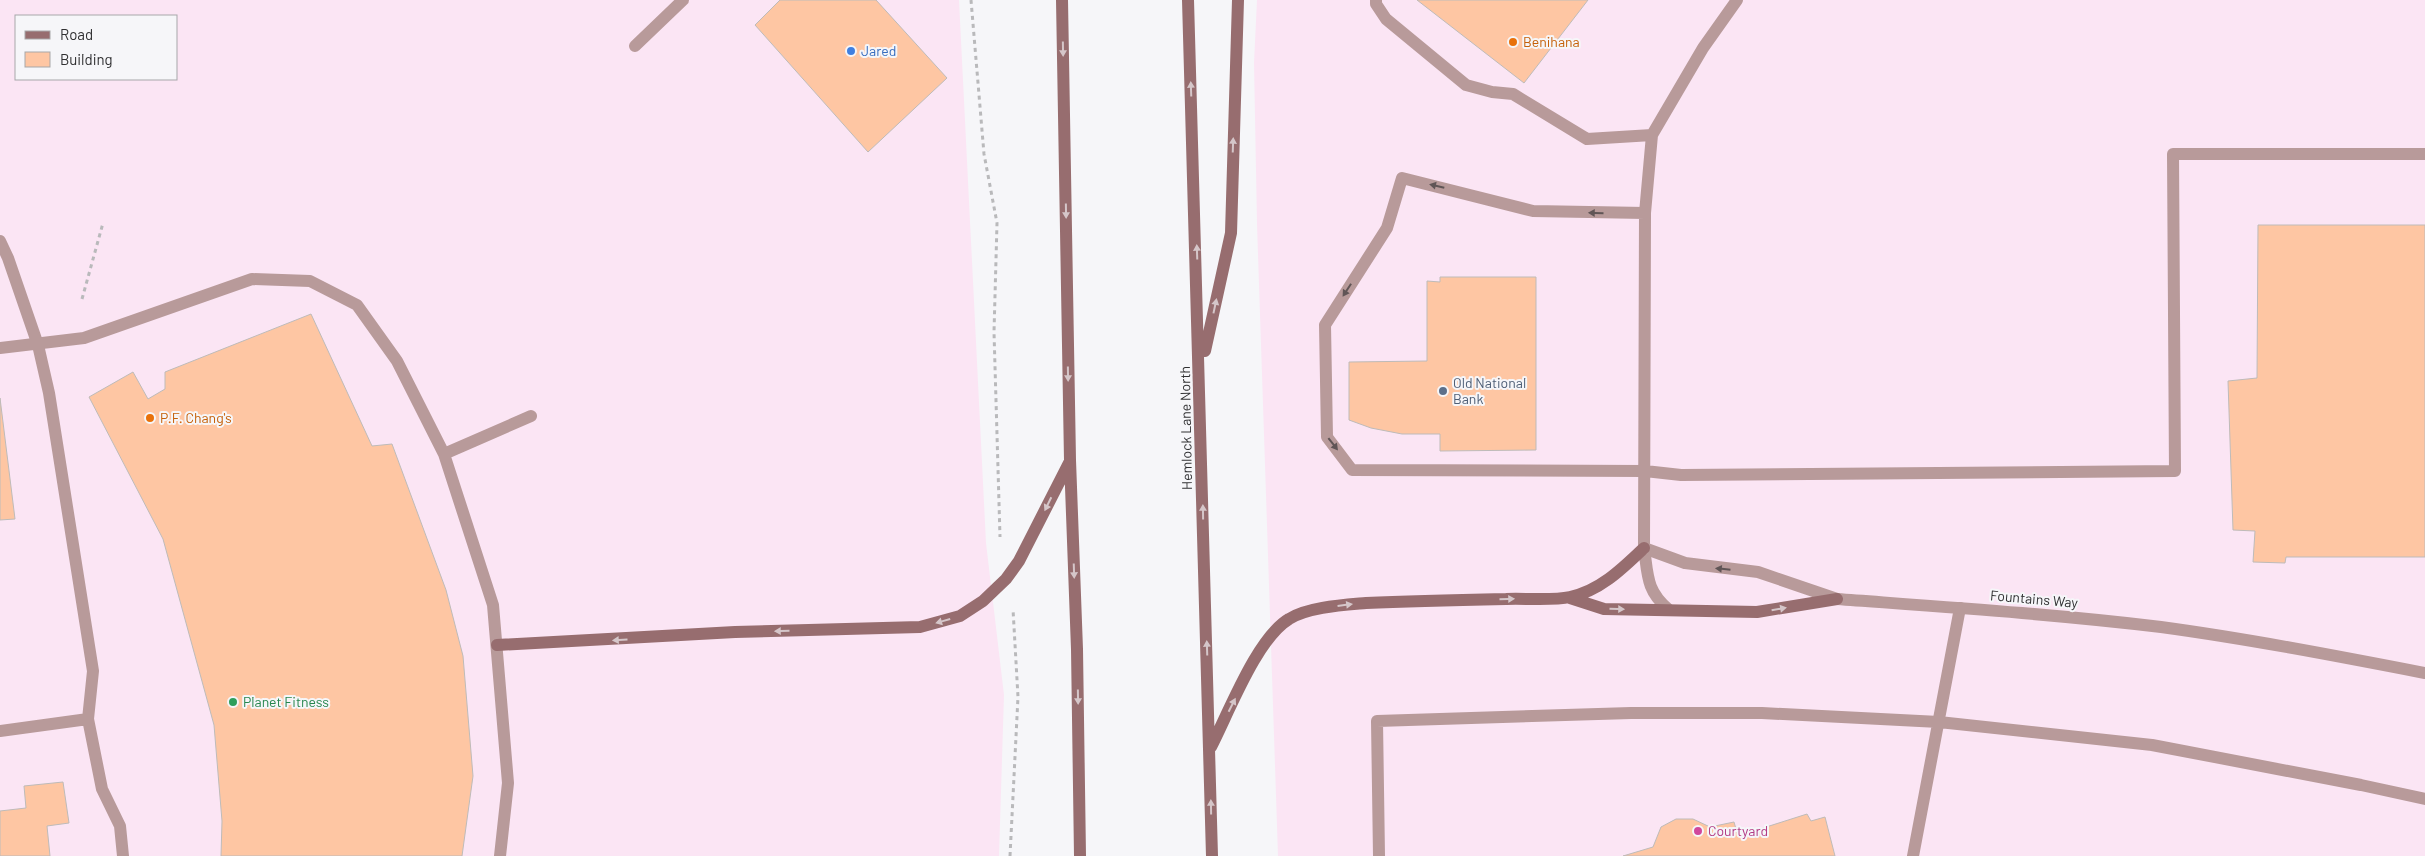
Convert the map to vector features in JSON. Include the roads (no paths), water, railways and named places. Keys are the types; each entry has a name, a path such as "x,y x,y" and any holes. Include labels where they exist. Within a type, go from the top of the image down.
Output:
{"main road":[{"path":"1062,0 1070,460 1077,649 1080,856"},
{"name":"Hemlock Lane North","path":"1188,0 1200,370 1212,856"},
{"path":"1200,370 1231,233 1238,0"},
{"path":"497,646 735,632 920,627 960,616 983,602 1006,579 1019,561 1070,460"},
{"path":"1570,598 1596,587 1620,572 1644,548"},
{"path":"1210,749 1256,656 1268,638 1288,619 1319,609 1356,604 1421,600 1570,598 1604,609 1758,612 1837,599"}],"street":[{"path":"635,46 682,0"},
{"path":"1376,0 1376,4 1386,19 1466,85 1492,92 1513,94 1587,139 1652,135"},
{"path":"1668,609 1655,598 1649,586 1644,548 1645,213 1652,135 1702,48 1737,0"},
{"path":"1645,213 1532,211 1402,178 1387,228 1325,325 1327,437 1352,470 1645,471 1680,475 2175,472 2173,154 2425,154"},
{"path":"0,241 8,258 38,345 49,393 93,671 88,719 102,789 120,826 123,856"},
{"path":"0,348 38,345 84,338 252,279 310,281 357,305 397,362 444,454 493,605 508,782 500,856"},
{"path":"444,454 532,416"},
{"name":"Fountains Way","path":"1644,548 1685,563 1758,572 1837,599 1960,608 2161,627 2269,644 2425,673"},
{"path":"1913,856 1960,608"},
{"path":"1379,856 1377,721 1631,713 1762,713 1939,722 2152,745 2361,784 2425,799"},
{"path":"0,731 88,719"}],"place":[{"name":"Benihana","path":"1513,42"},
{"name":"Jared","path":"851,51"},
{"name":"Old National Bank","path":"1443,391"},
{"name":"P.F. Chang's","path":"150,418"},
{"name":"Planet Fitness","path":"233,702"},
{"name":"Courtyard","path":"1698,831"}]}
